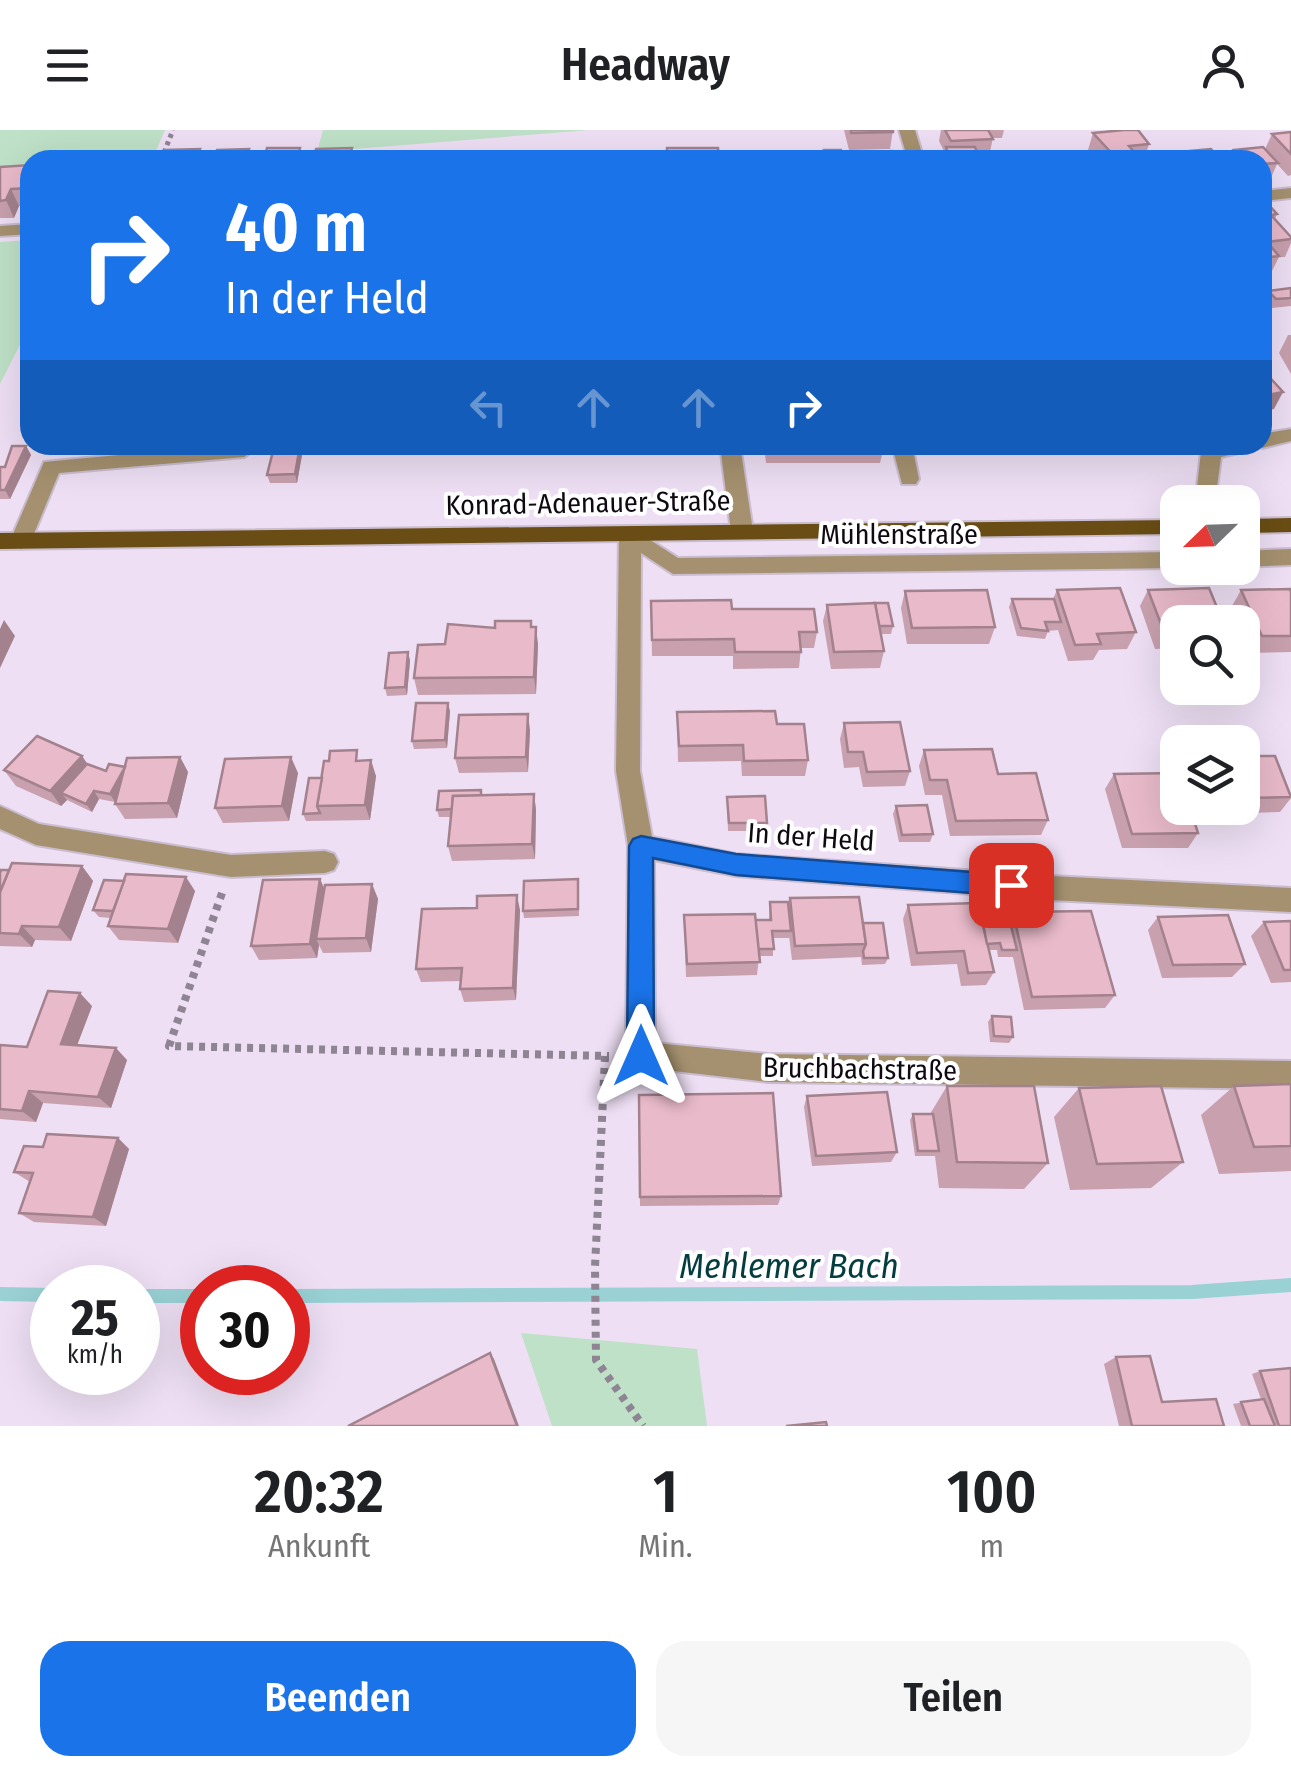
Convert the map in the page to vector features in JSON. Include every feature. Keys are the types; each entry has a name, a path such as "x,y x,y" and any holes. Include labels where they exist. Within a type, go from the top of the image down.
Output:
{"main road":[{"name":"Konrad-Adenauer-Straße","path":"11,541 1160,526"},
{"path":"1260,526 1291,526"}],"street":[{"path":"11,541 51,467 187,455"},
{"path":"731,455 742,531"},
{"path":"904,455 909,479"},
{"path":"1208,485 1211,455"},
{"path":"630,534 628,772 641,846 641,1056"},
{"name":"Mühlenstraße","path":"630,534 674,566 1160,560"},
{"path":"1260,559 1291,558"},
{"path":"0,816 36,834 231,866 325,862"},
{"name":"In der Held","path":"641,846 736,865 1050,888 1291,900"},
{"name":"Bruchbachstraße","path":"641,1056 768,1068 1291,1076"}],"path":[{"path":"231,866 169,1046 641,1056"},
{"path":"605,1056 595,1267 596,1360 643,1426"}],"green space":[{"path":"0,130 165,130 156,150 20,150 20,170 0,171"},
{"path":"323,130 590,130 342,150 318,150"},
{"path":"20,241 20,345 0,384 0,242"},
{"path":"521,1333 697,1349 707,1426 552,1426"}],"building":[{"path":"893,130 893,132 851,133"},
{"path":"945,130 988,130 993,139 951,141"},
{"path":"1138,130 1149,144 1129,146 1132,150 1109,150 1093,133"},
{"path":"1291,132 1291,154 1272,134"},
{"path":"946,147 976,150 947,150"},
{"path":"267,148 300,148 300,150"},
{"path":"718,148 718,150 667,150"},
{"path":"20,166 20,189 11,189 6,200 0,201 0,167"},
{"path":"1272,216 1291,237 1272,241"},
{"path":"1291,288 1291,298 1276,299 1272,290"},
{"path":"1272,380 1283,392 1272,394"},
{"path":"12,446 20,446 22,455 5,490 0,490 0,467 5,467"},
{"path":"272,455 298,455 295,474 267,475"},
{"path":"1120,588 1136,632 1097,634 1101,644 1075,645 1057,590"},
{"path":"1209,588 1216,605 1160,605 1160,622 1148,590"},
{"path":"1290,589 1291,636 1262,636 1260,605 1248,605 1241,590"},
{"path":"987,590 995,627 912,628 905,591"},
{"path":"1012,599 1054,599 1061,622 1045,622 1048,631 1021,628"},
{"path":"731,600 732,609 814,609 817,632 799,632 801,652 735,652 734,639 652,640 651,601"},
{"path":"875,603 888,603 893,626 879,626"},
{"path":"875,603 884,651 834,652 827,605"},
{"path":"495,621 531,621 531,627 536,627 534,677 414,678 418,645 445,644 448,624 495,628"},
{"path":"408,652 405,687 385,688 389,653"},
{"path":"416,703 448,703 445,740 412,741"},
{"path":"775,711 777,724 804,724 808,760 744,761 743,745 679,746 677,712"},
{"path":"528,714 526,757 455,758 459,715"},
{"path":"900,722 910,771 867,772 863,752 848,752 844,723"},
{"path":"37,736 82,756 50,791 4,770"},
{"path":"992,749 998,774 1036,773 1048,820 956,821 947,780 930,780 924,750"},
{"path":"357,750 356,761 371,760 365,805 317,806 324,761 329,761 330,751"},
{"path":"1260,756 1275,756 1291,797 1260,798"},
{"path":"180,757 168,803 115,804 127,758"},
{"path":"291,757 282,806 215,808 225,759"},
{"path":"87,764 106,771 109,764 125,767 110,794 94,791 86,804 61,793"},
{"path":"1160,773 1160,825 1195,825 1198,833 1132,834 1114,774"},
{"path":"309,778 322,778 317,806 320,813 303,814"},
{"path":"481,790 481,796 453,796 452,809 437,810 439,791"},
{"path":"534,794 532,844 448,846 453,796"},
{"path":"765,796 767,823 729,823 727,797"},
{"path":"927,805 933,834 902,835 896,806"},
{"path":"12,863 82,866 59,927 22,926 19,934 0,933 0,892"},
{"path":"9,870 0,892 0,873"},
{"path":"126,874 186,877 168,929 108,926"},
{"path":"320,879 310,944 251,946 263,880"},
{"path":"578,879 578,909 523,911 524,881"},
{"path":"104,880 124,881 113,911 93,910"},
{"path":"372,884 366,938 316,939 325,885"},
{"path":"517,895 513,988 460,989 462,968 416,969 422,909 477,908 477,896"},
{"path":"859,897 866,944 795,946 790,898"},
{"path":"770,902 788,902 791,931 772,931 774,949 758,949 755,920 771,920"},
{"path":"978,903 994,972 968,973 964,951 917,953 908,905"},
{"path":"1091,911 1115,995 1032,997 1013,912"},
{"path":"755,914 760,962 687,964 684,915"},
{"path":"981,914 994,914 996,923 1010,922 1017,950 1002,950 1000,943 987,944"},
{"path":"1228,915 1245,964 1173,965 1158,917"},
{"path":"1291,921 1291,970 1284,970 1264,922"},
{"path":"863,923 883,923 888,958 864,958"},
{"path":"48,991 80,993 61,1044 116,1048 98,1097 29,1091 22,1111 0,1109 0,1045 27,1047"},
{"path":"992,1016 1011,1017 1013,1037 994,1036"},
{"path":"1291,1084 1291,1146 1254,1147 1234,1086"},
{"path":"947,1086 1034,1086 1048,1163 957,1162"},
{"path":"1161,1086 1183,1162 1097,1164 1079,1088"},
{"path":"887,1092 897,1152 816,1156 807,1096"},
{"path":"773,1093 781,1196 640,1197 639,1095"},
{"path":"913,1114 933,1114 939,1151 918,1151"},
{"path":"47,1134 118,1138 93,1217 19,1213 33,1173 14,1172 24,1146 43,1147"},
{"path":"490,1353 517,1426 348,1426"},
{"path":"1150,1356 1162,1402 1216,1399 1224,1426 1132,1426 1116,1357"},
{"path":"1291,1368 1291,1426 1279,1426 1260,1371"},
{"path":"1264,1399 1275,1426 1250,1426 1241,1402"},
{"path":"826,1422 827,1426 786,1426"}],"waterway":[{"name":"Mehlemer Bach","path":"310,1296 1192,1292 1291,1285"},
{"name":"Mehlemer Bach","path":"0,1294 30,1295"},
{"name":"Mehlemer Bach","path":"160,1296 180,1296"}],"route":[{"path":"641,1056 641,846 736,865 1011,885"}]}
